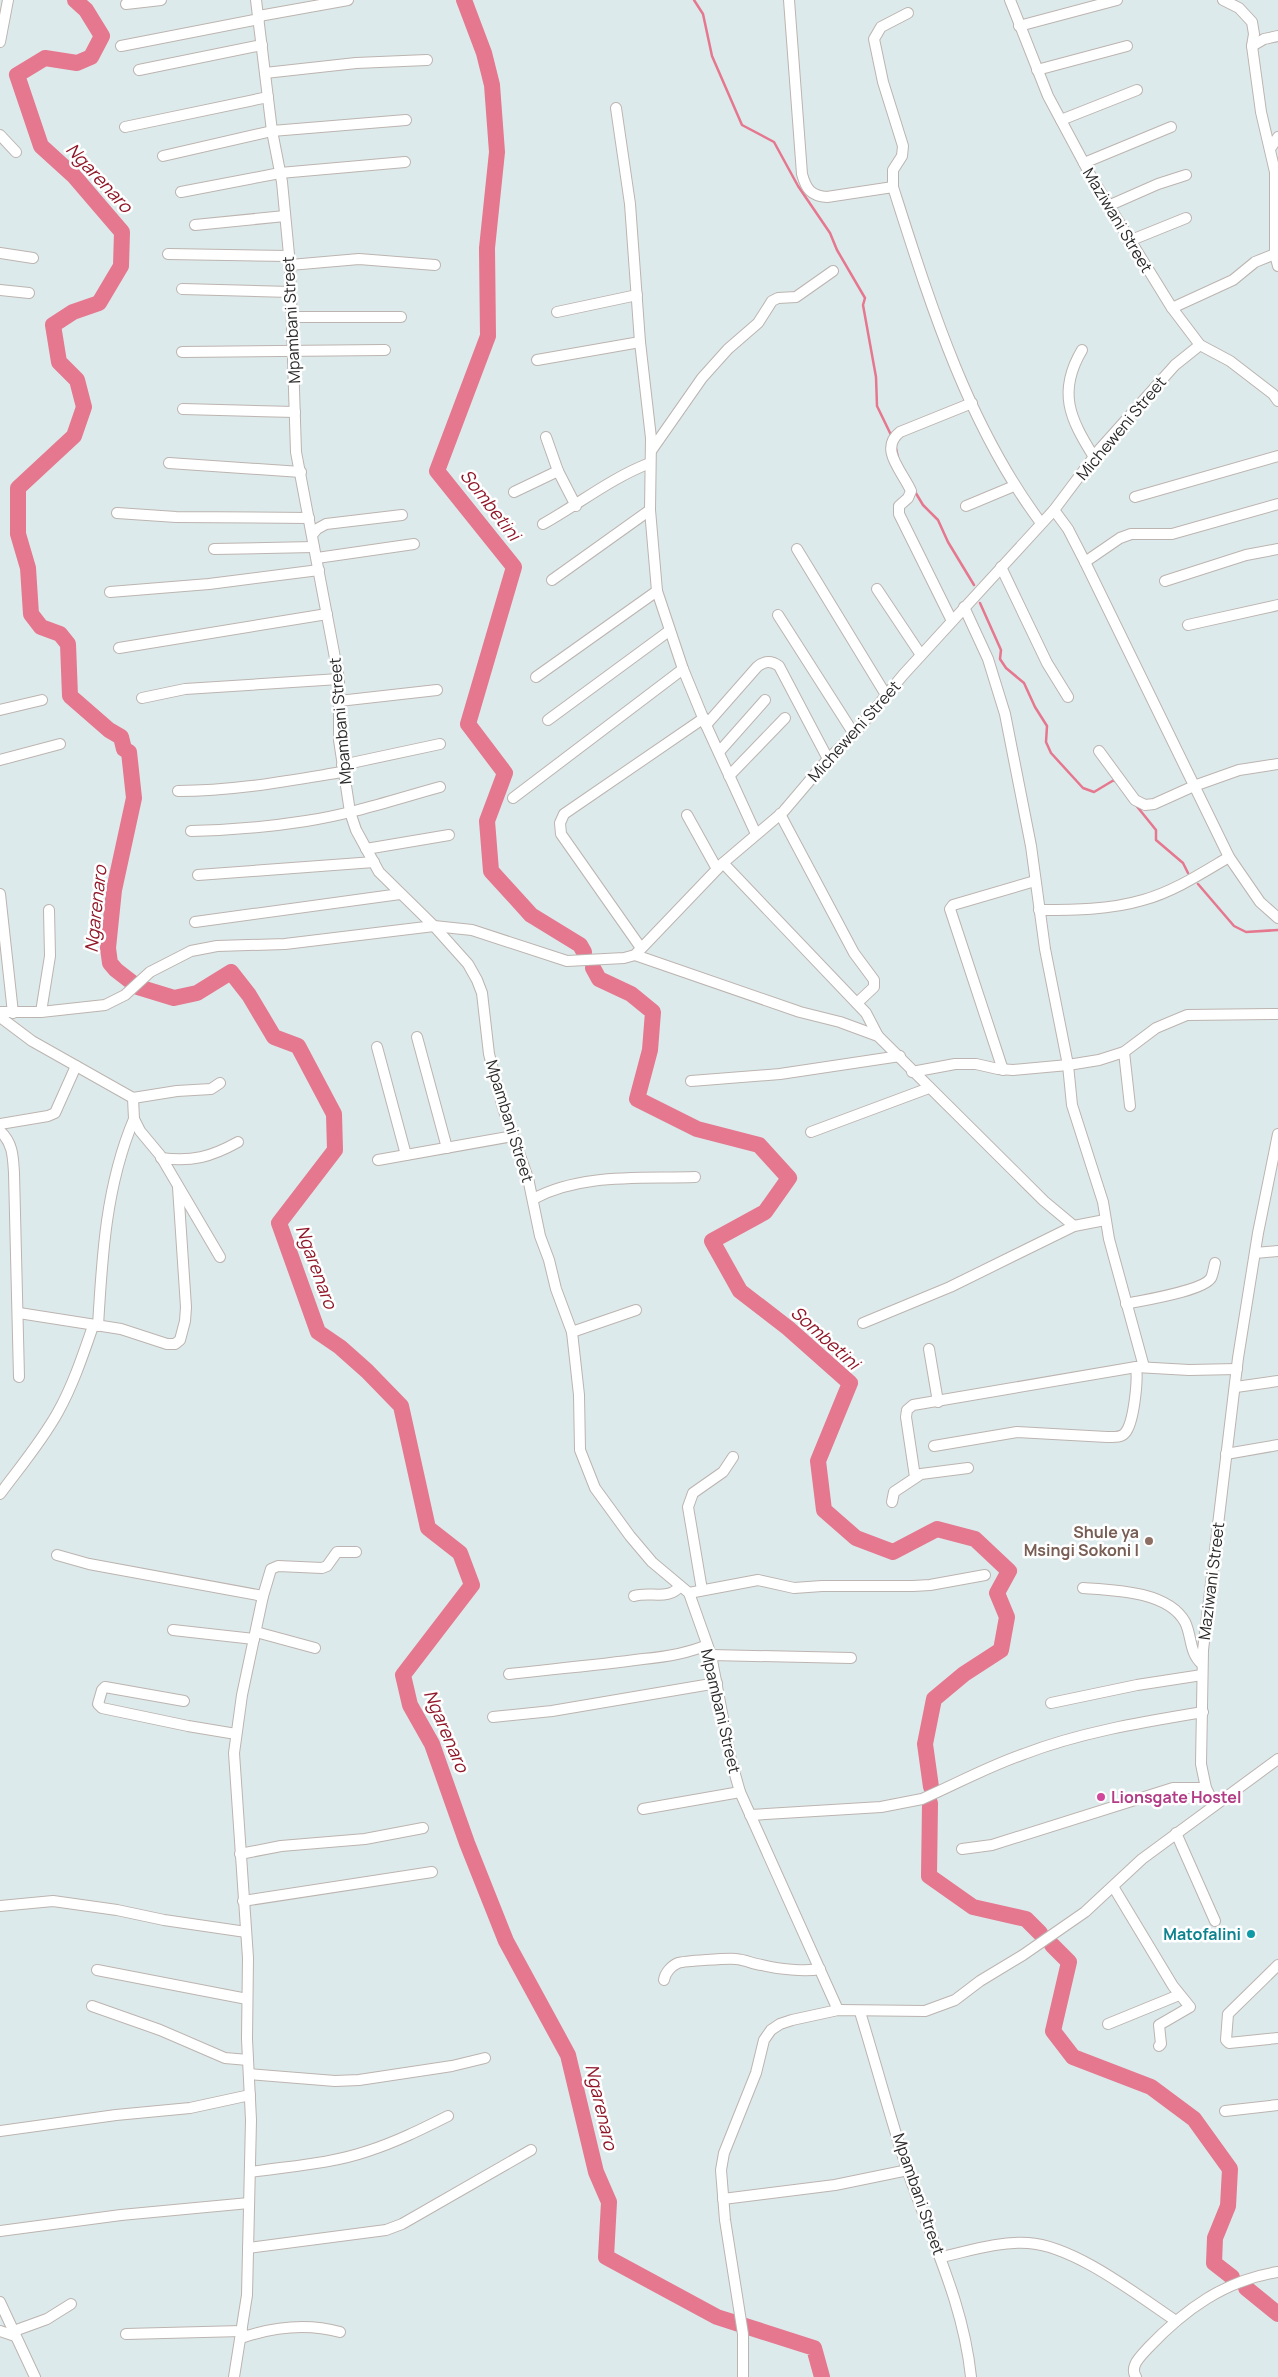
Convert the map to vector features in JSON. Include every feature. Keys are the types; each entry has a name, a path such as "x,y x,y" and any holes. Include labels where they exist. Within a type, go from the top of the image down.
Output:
{"street":[{"path":"0,42 8,0"},
{"path":"126,4 161,0"},
{"name":"Mpambani Street","path":"256,0 272,131 280,173 289,260 296,452 339,679 339,740 350,812 366,849 380,872 434,926 468,964 477,980 482,993 489,1054 503,1108 528,1178 540,1236 550,1260 556,1289 572,1332 579,1395 580,1450 588,1472 604,1501 630,1536 652,1562 689,1593 709,1650 731,1760 740,1792 838,2010"},
{"path":"121,46 348,0"},
{"path":"789,0 804,184 809,191 817,196 827,197 893,187"},
{"name":"Maziwani Street","path":"1010,0 1037,70 1060,120 1108,206 1172,308 1200,345 1230,361 1273,394 1278,401"},
{"path":"1019,26 1117,0"},
{"path":"1223,0 1239,8 1252,22 1254,34 1252,46 1261,112 1275,172 1276,254 1278,266"},
{"path":"908,13 881,27 874,39 883,82 903,146 902,156 893,170 893,187 943,338 972,403 1014,486 1041,522"},
{"path":"1252,46 1264,39 1278,36"},
{"path":"139,70 262,45"},
{"path":"1037,70 1127,46"},
{"path":"264,73 356,63 427,60"},
{"path":"1060,120 1137,90"},
{"path":"124,127 268,97"},
{"path":"616,108 630,204 650,452 650,510 657,591 669,631 705,722 756,834"},
{"path":"163,156 272,131 406,120"},
{"path":"1084,163 1170,127"},
{"path":"0,135 16,152"},
{"path":"1270,149 1278,137"},
{"path":"181,192 280,173 405,162"},
{"path":"1108,206 1158,184 1186,175"},
{"path":"195,225 285,216"},
{"path":"1129,241 1186,218"},
{"path":"0,253 33,258"},
{"path":"168,254 289,260 359,260 435,265"},
{"path":"1172,308 1233,280 1255,262 1276,254"},
{"path":"650,452 697,383 728,349 758,322 772,301 778,298 799,296 832,271"},
{"path":"182,289 291,292"},
{"path":"0,290 29,293"},
{"path":"557,312 637,295"},
{"path":"292,317 400,317"},
{"path":"537,360 640,342"},
{"name":"Micheweni Street","path":"638,951 720,866 780,814 828,759 854,734 886,695 1041,522 1054,510 1094,457 1175,365 1200,345"},
{"path":"182,352 385,350"},
{"path":"1082,350 1070,374 1068,401 1076,429 1094,457"},
{"path":"952,621 899,514 899,506 908,498 911,491 890,452 893,438 972,403"},
{"path":"183,409 295,412"},
{"path":"546,437 558,471 576,506"},
{"path":"1135,496 1278,456"},
{"path":"169,463 300,472"},
{"path":"543,524 576,506 613,480 650,463"},
{"path":"514,492 558,471"},
{"path":"966,506 1014,486"},
{"path":"1085,562 1120,538 1131,534 1162,535 1182,532 1278,504"},
{"path":"552,580 650,510"},
{"path":"1054,510 1068,529 1085,562 1229,857 1260,902 1278,918"},
{"path":"117,513 159,516 309,518"},
{"path":"312,535 317,529 326,524 402,515"},
{"path":"317,558 414,544"},
{"path":"214,549 314,547"},
{"path":"797,549 886,695"},
{"path":"1165,581 1246,555 1278,549"},
{"path":"1001,567 1046,663 1068,697"},
{"path":"110,592 209,584 319,570"},
{"path":"877,589 921,656"},
{"path":"536,677 657,591"},
{"path":"1188,625 1278,605"},
{"path":"934,1446 1017,1432 1107,1437 1120,1436 1126,1432 1130,1423 1140,1367 1102,1202 1072,1106 1068,1065 1044,949 1032,846 1005,714 988,659 964,608"},
{"path":"119,648 327,614"},
{"path":"778,615 854,734"},
{"path":"548,720 669,631"},
{"path":"828,759 778,666 771,662 760,664 705,722 564,814 560,823 561,834 638,951 800,1012 840,1022 878,1036 900,1056 912,1072 1020,1175 1044,1201 1074,1226"},
{"path":"513,798 684,669"},
{"path":"142,698 185,689 339,679"},
{"path":"339,701 437,690"},
{"path":"0,710 42,700"},
{"path":"719,752 765,700"},
{"path":"729,776 785,718"},
{"path":"0,760 60,744"},
{"path":"178,791 214,791 256,787 440,744"},
{"path":"1099,751 1135,800 1141,804 1154,804 1194,786 1248,768 1278,764"},
{"path":"191,831 259,827 308,821 350,812 440,787"},
{"path":"780,814 854,953 874,980 874,987 858,1003"},
{"path":"687,815 720,866 858,1003 872,1022 878,1036"},
{"path":"366,849 448,836"},
{"path":"1039,910 1078,910 1143,900 1188,880 1229,857"},
{"path":"198,875 374,862"},
{"path":"1003,1070 950,909 953,905 1035,881"},
{"path":"0,894 13,1013"},
{"path":"195,922 400,894"},
{"path":"41,1012 50,956 49,910"},
{"path":"0,1012 41,1012 104,1005 125,996 150,972 191,950 217,946 285,944 434,926 472,930 566,961 624,958 638,951"},
{"path":"912,1072 943,1065 966,1064 1003,1070 1068,1065 1099,1060 1124,1052 1156,1028 1187,1015 1278,1014"},
{"path":"0,1017 32,1041 133,1098 177,1091 210,1089 220,1083"},
{"path":"417,1037 447,1148"},
{"path":"377,1047 406,1155"},
{"path":"1124,1052 1130,1106"},
{"path":"691,1080 780,1074 900,1056"},
{"path":"0,1124 48,1116 55,1113 76,1066"},
{"path":"812,1132 929,1088"},
{"path":"0,1494 39,1444 58,1411 96,1326 106,1223 121,1156 134,1119 133,1098"},
{"path":"134,1119 161,1158 220,1256"},
{"path":"0,1131 8,1141 13,1159 19,1313 19,1378"},
{"name":"Maziwani Street","path":"1214,1804 1206,1788 1201,1764 1202,1664 1226,1454 1236,1388 1238,1358 1255,1252 1278,1134"},
{"path":"378,1160 513,1136"},
{"path":"161,1158 179,1160 198,1158 216,1154 238,1142"},
{"path":"532,1199 561,1186 590,1181 695,1177"},
{"path":"19,1313 136,1332 167,1344 175,1344 180,1340 186,1321 178,1187"},
{"path":"863,1323 950,1287 1074,1226 1106,1220"},
{"path":"1255,1252 1278,1250"},
{"path":"1126,1304 1192,1290 1204,1285 1211,1278 1215,1262"},
{"path":"572,1332 636,1310"},
{"path":"930,1349 938,1402"},
{"path":"915,1477 906,1417 907,1410 913,1405 1140,1367 1189,1370 1237,1369"},
{"path":"1236,1388 1278,1381"},
{"path":"1226,1454 1278,1445"},
{"path":"702,1590 688,1507 693,1493 723,1472 733,1457"},
{"path":"892,1502 892,1494 915,1477 968,1468"},
{"path":"234,2377 247,2295 251,2172 246,1932 234,1783 236,1734 263,1596 271,1569 278,1566 322,1568 327,1566 337,1552 356,1552"},
{"path":"57,1555 88,1564 263,1596"},
{"path":"689,1593 758,1580 794,1588 930,1585 985,1574"},
{"path":"634,1596 645,1594 664,1595 675,1592 680,1586"},
{"path":"1083,1588 1120,1591 1154,1598 1172,1606 1185,1622 1193,1652 1196,1659 1202,1664"},
{"path":"174,1630 255,1635 316,1648"},
{"path":"509,1674 600,1666 709,1650 851,1658"},
{"path":"1051,1704 1136,1685 1202,1675"},
{"path":"493,1717 552,1711 716,1683"},
{"path":"184,1701 104,1687 98,1704 102,1708 156,1720 236,1734"},
{"path":"750,1816 853,1810 910,1802 1023,1754 1054,1743 1152,1720 1203,1712"},
{"path":"743,2377 741,2313 723,2199 721,2170 724,2153 756,2073 764,2040 770,2030 780,2024 838,2010 860,2012 925,2011 944,2006 1086,1912 1114,1888 1142,1859 1214,1804 1278,1759"},
{"path":"962,1850 992,1845 1173,1788 1206,1788"},
{"path":"643,1809 740,1792"},
{"path":"240,1854 281,1846 365,1839 423,1828"},
{"path":"1176,1833 1215,1921"},
{"path":"243,1901 432,1872"},
{"path":"1114,1888 1179,1994 1190,2007 1159,2025 1161,2044 1159,2046"},
{"path":"0,1906 53,1901 117,1910 173,1922 246,1932"},
{"path":"664,1980 665,1974 671,1968 678,1963 687,1962 734,1959 748,1960 763,1966 812,1971 820,1969"},
{"path":"1278,1965 1228,2014 1226,2040 1229,2043 1278,2038"},
{"path":"97,1970 247,1999"},
{"path":"1108,2024 1179,1994"},
{"path":"92,2006 160,2030 225,2058 248,2060"},
{"name":"Mpambani Street","path":"860,2012 908,2170 941,2257 961,2320 971,2377"},
{"path":"249,2074 335,2081 359,2080 452,2066 485,2058"},
{"path":"0,2131 116,2115 190,2108 250,2095"},
{"path":"1225,2111 1278,2105"},
{"path":"251,2172 337,2159 367,2152 407,2137 448,2116"},
{"path":"248,2248 386,2230 402,2224 531,2150"},
{"path":"723,2199 816,2188 908,2170"},
{"path":"0,2231 121,2215 249,2203"},
{"path":"941,2257 1012,2244 1039,2245 1088,2265 1176,2321"},
{"path":"1136,2377 1134,2366 1138,2359 1176,2321 1208,2296 1231,2286 1278,2272"},
{"path":"0,2302 35,2377"},
{"path":"0,2331 14,2334 53,2316 71,2304"},
{"path":"126,2334 241,2335 287,2328 327,2329 340,2332"}],"waterway":[{"name":"Ngarenaro","path":"75,0 86,10 102,36 91,57 77,63 45,58 17,75 41,146 74,176 122,232 121,266 99,303 73,312 53,325 59,362 77,380 84,407 74,436 18,488 18,534 28,568 31,614 41,627 60,634 68,644 70,696 109,730 121,737 124,749 129,752 134,798 114,890 108,948 110,963 138,987 174,998 197,993 231,972 249,995 274,1037 298,1046 334,1114 335,1150 279,1223 318,1332 340,1347 367,1371 401,1406 428,1528 460,1553 472,1585 403,1675 410,1705 432,1744 467,1843 506,1941 568,2055 596,2172 609,2202 606,2257 717,2317 814,2348 822,2377"},
{"name":"Sombetini","path":"464,0 484,53 492,85 497,152 487,248 488,336 437,471 514,567 468,724 505,773 487,821 491,871 531,915 580,945 584,952"},
{"path":"694,0 703,14 712,56 742,125 774,142 798,186 830,233 837,250 865,298 863,305 876,377 877,406 892,437"},
{"path":"895,444 898,458"},
{"path":"914,490 923,505 938,520 948,542 974,585"},
{"path":"980,603 1001,650 1000,659 1006,668 1024,683 1035,707 1047,726 1046,742 1051,753 1083,788 1094,792 1115,781"},
{"path":"1135,804 1156,830 1156,840 1183,863 1188,873"},
{"path":"1198,884 1234,926 1246,932 1278,930"},
{"name":"Sombetini","path":"593,968 599,979 631,994 653,1012 650,1050 637,1099 697,1129 759,1145 789,1178 765,1212 712,1241 740,1291 788,1328 850,1383 818,1461 824,1510 856,1538 893,1552 937,1529 975,1539 1009,1571 997,1593 1007,1617 1001,1650 964,1674 934,1699 925,1744 931,1787"},
{"name":"Sombetini","path":"930,1803 929,1876 973,1907 1026,1919 1040,1933"},
{"name":"Sombetini","path":"1052,1945 1069,1962 1053,2031 1073,2057 1151,2087 1194,2119 1230,2169 1228,2206 1215,2238 1214,2263 1232,2277"},
{"name":"Sombetini","path":"1246,2288 1278,2314"}],"place":[{"name":"Shule ya Msingi Sokoni I","path":"1149,1541"},
{"name":"Lionsgate Hostel","path":"1101,1797"},
{"name":"Matofalini","path":"1251,1934"}]}
